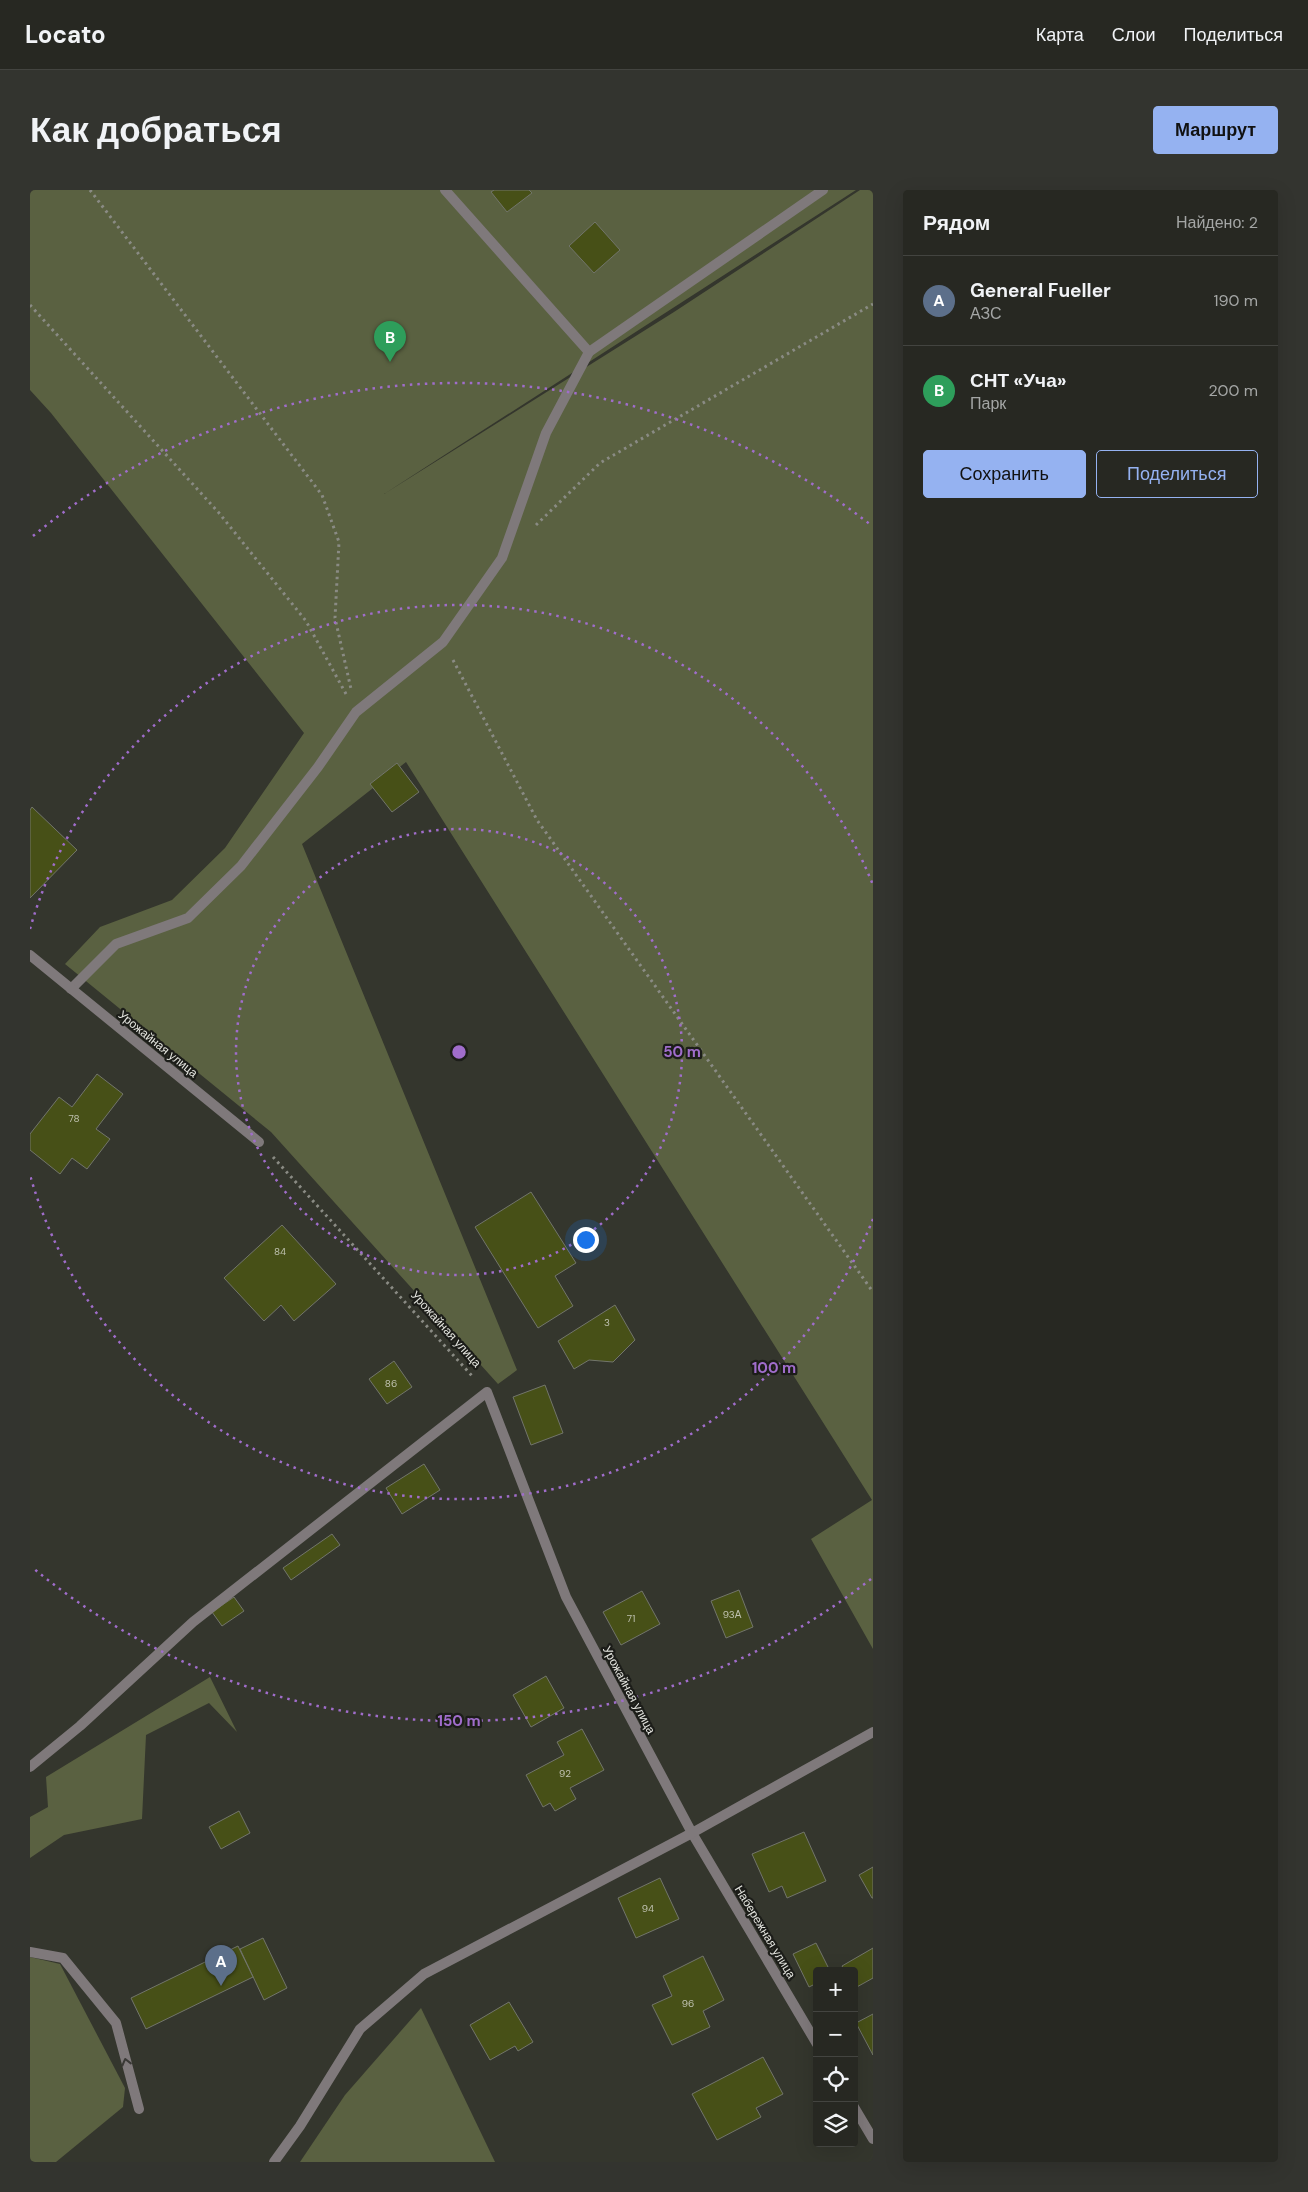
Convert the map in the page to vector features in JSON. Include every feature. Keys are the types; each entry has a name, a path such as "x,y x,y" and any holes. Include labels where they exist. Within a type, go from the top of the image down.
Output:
{"street":[{"path":"445,190 589,352"},
{"path":"71,989 116,944 188,918 241,866 318,767 356,712 443,642 502,558 546,433 589,352 820,191"},
{"name":"Урожайная улица","path":"30,955 259,1142"},
{"path":"30,1768 80,1726 193,1622 487,1392"},
{"name":"Урожайная улица","path":"487,1392 566,1597 692,1833"},
{"path":"274,2162 300,2126 360,2029 424,1974 692,1833 873,1732"},
{"name":"Набережная улица","path":"692,1833 813,2037"},
{"path":"30,1952 63,1958 116,2023 139,2109"},
{"path":"858,2114 873,2139"}],"path":[{"path":"90,190 322,494 339,542 335,618 356,712"},
{"path":"530,531 600,464 873,304"},
{"path":"30,305 219,512 306,621 356,712"},
{"path":"443,642 537,820 873,1292"},
{"name":"Урожайная улица","path":"259,1142 487,1392"}],"green space":[{"path":"30,190 856,190 384,494 674,312 860,190 873,190 873,1649 811,1539 872,1500 406,762 302,844 517,1370 498,1384 271,1132 65,964 100,927 172,900 225,848 304,733 51,413 30,390"},
{"path":"210,1677 237,1732 209,1703 146,1735 142,1819 64,1835 30,1858 30,1817 48,1807 46,1777"},
{"path":"30,1957 60,1964 125,2088 123,2107 56,2162 30,2162"},
{"path":"421,2008 495,2162 300,2162 345,2095"}],"building":[{"path":"494,190 529,190 532,193 507,212 491,192"},
{"path":"595,222 620,250 594,273 569,246"},
{"path":"397,763 419,792 392,812 370,784"},
{"path":"32,807 77,850 30,898 30,810"},
{"path":"97,1074 123,1094 96,1129 110,1139 87,1169 72,1158 60,1174 30,1150 30,1134 59,1097 72,1107"},
{"path":"531,1192 576,1263 555,1276 573,1306 538,1328 475,1227"},
{"path":"282,1225 336,1284 294,1321 281,1305 264,1321 224,1278"},
{"path":"615,1305 635,1340 613,1362 589,1360 574,1369 558,1341"},
{"path":"394,1361 412,1387 387,1404 369,1379"},
{"path":"545,1385 563,1433 531,1445 513,1397"},
{"path":"424,1464 440,1490 402,1514 386,1488"},
{"path":"332,1534 340,1545 291,1580 283,1568"},
{"path":"739,1590 753,1627 726,1638 711,1601"},
{"path":"642,1591 660,1624 621,1645 603,1612"},
{"path":"234,1597 244,1611 222,1626 212,1612"},
{"path":"546,1676 564,1708 531,1727 513,1695"},
{"path":"582,1729 604,1770 570,1788 576,1799 555,1811 550,1803 543,1807 526,1775 564,1755 557,1742"},
{"path":"239,1811 250,1833 221,1849 209,1827"},
{"path":"804,1832 826,1881 787,1898 782,1886 769,1892 752,1854"},
{"path":"873,1867 873,1898 872,1898 859,1875"},
{"path":"660,1878 679,1919 636,1938 618,1898"},
{"path":"263,1938 287,1988 264,2000 240,1949"},
{"path":"816,1943 828,1967 813,1967 813,1985 809,1987 793,1954"},
{"path":"238,1946 253,1977 146,2029 131,1998"},
{"path":"873,1948 873,1978 858,1986 858,1967 842,1966"},
{"path":"703,1956 724,2000 703,2011 710,2027 672,2045 652,2005 672,1996 663,1976"},
{"path":"509,2002 533,2042 518,2051 515,2046 490,2060 470,2025"},
{"path":"873,2014 873,2055 858,2027 858,2022"},
{"path":"763,2057 783,2094 756,2108 761,2117 717,2140 692,2094"}],"place":[{"name":"СНТ «Уча»","path":"390,362"},
{"name":"General Fueller","path":"221,1986"}]}
